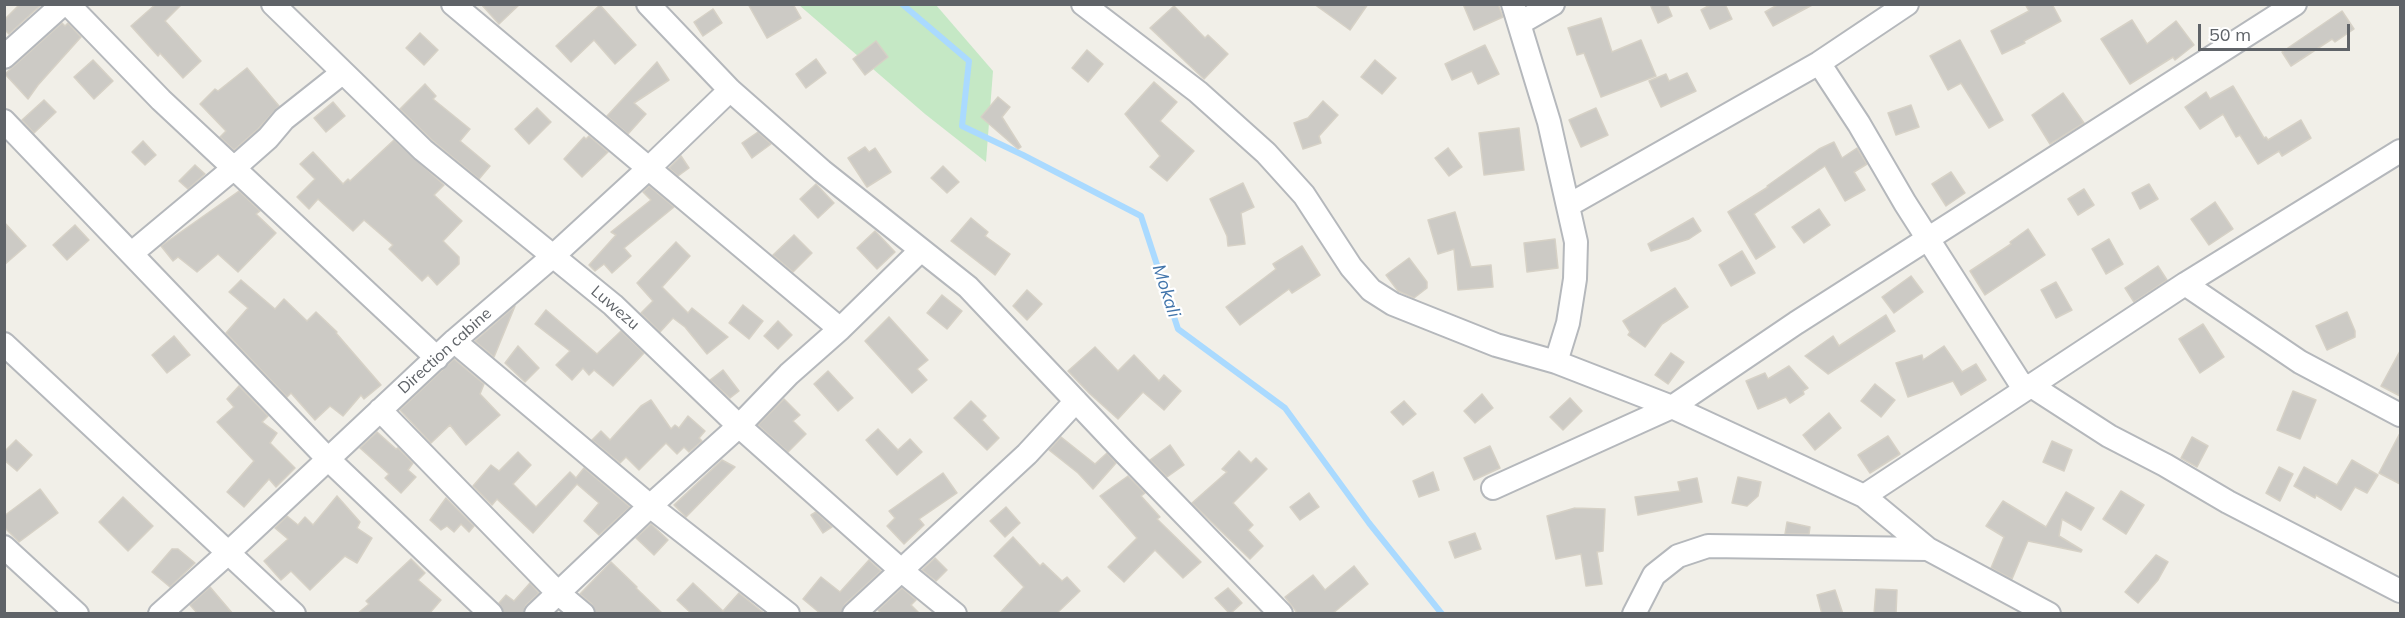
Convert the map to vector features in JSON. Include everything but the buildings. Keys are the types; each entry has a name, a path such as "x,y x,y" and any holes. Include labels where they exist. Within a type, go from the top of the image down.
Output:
{"street":[{"path":"4,57 63,4"},
{"path":"68,4 161,100 437,358"},
{"name":"Luwezu","path":"273,4 423,150 589,285 640,330 738,426 902,571 955,614"},
{"path":"453,4 840,329"},
{"path":"648,4 730,90 822,171 968,286 1281,614"},
{"path":"1083,4 1198,92 1266,153 1304,195 1351,267 1371,290 1393,304 1496,345 1556,362 1672,407 1864,496 1928,549 2049,614"},
{"path":"1553,4 1516,14 1549,122 1576,242 1575,279 1568,323 1556,362"},
{"path":"1569,205 1819,63 1907,4"},
{"path":"1493,488 1672,407 1796,323 2295,4"},
{"path":"1819,63 1860,124 1929,240 2027,387 2109,436 2291,537 2400,591"},
{"path":"132,253 234,168 268,138 284,119 342,73"},
{"name":"Direction cabine","path":"160,614 454,341 552,257 649,168 730,90"},
{"path":"4,121 328,459 491,614"},
{"path":"1864,496 2186,284 2400,151"},
{"path":"536,614 738,426 789,374 840,329 921,250"},
{"path":"2186,284 2300,362 2400,415"},
{"path":"454,341 650,506 788,614"},
{"path":"4,344 294,614"},
{"path":"855,614 1027,454 1076,401"},
{"path":"380,410 558,593 583,614"},
{"path":"1634,614 1654,575 1678,556 1708,546 1928,549"},
{"path":"4,547 77,614"}],"green space":[{"path":"799,5 936,5 993,71 986,162 925,114"}],"waterway":[{"name":"Mokali","path":"902,4 969,61 962,126 1141,216 1178,329 1285,408 1369,523 1442,614"}]}
